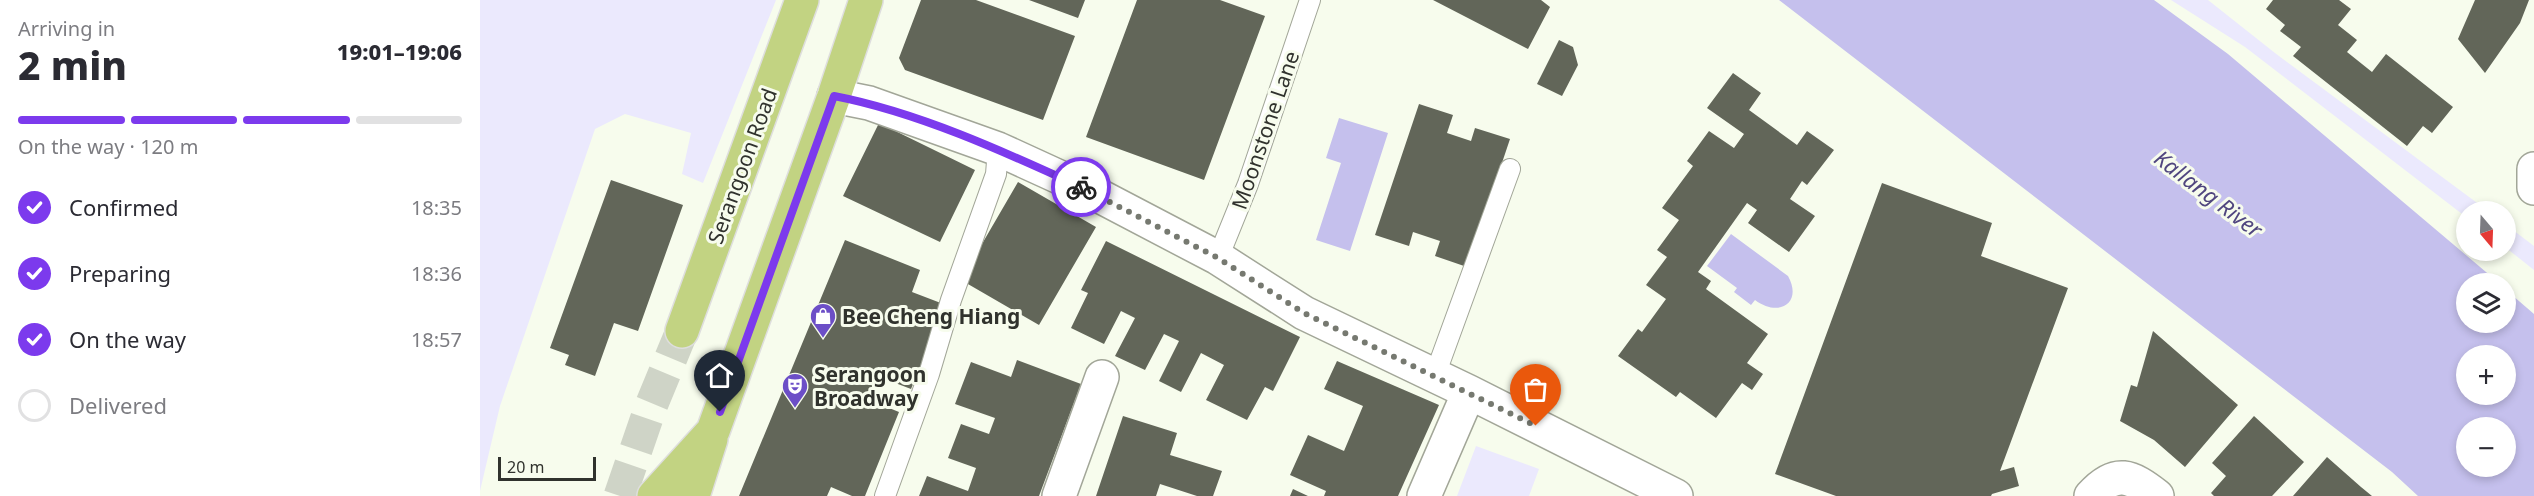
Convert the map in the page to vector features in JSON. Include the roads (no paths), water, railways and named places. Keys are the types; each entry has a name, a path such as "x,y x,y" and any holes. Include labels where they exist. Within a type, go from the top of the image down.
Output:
{"main road":[{"name":"Serangoon Road","path":"682,331 802,0"},
{"path":"693,496 713,431 834,96 866,0"},
{"path":"654,496 713,431"}],"street":[{"path":"834,96 869,103 998,149 1092,192 1218,258 1304,313 1435,375 1676,496"},
{"path":"2534,169 2534,188"},
{"path":"1059,496 1102,377"},
{"path":"1424,496 1469,392"},
{"path":"2091,496 2107,481 2118,477 2129,478 2140,483 2157,496"}],"lane":[{"name":"Moonstone Lane","path":"1218,258 1248,184 1310,0"},
{"path":"885,496 929,374 951,300 996,174 998,149"},
{"path":"1435,375 1510,169"}],"water":[{"name":"Kallang River","path":"1779,0 2154,0 2228,54 2456,247 2456,261 2473,261 2487,273 2456,273 2456,333 2516,333 2516,298 2534,314 2534,496 2418,496 2392,472"},
{"path":"1339,118 1388,133 1350,251 1316,240 1341,163 1326,158"},
{"path":"1731,234 1788,276 1793,294 1786,305 1772,308 1755,300 1751,305 1734,292 1737,288 1707,266"}],"tunnel":[{"path":"620,496 651,406 682,331"}],"place":[{"name":"Bee Cheng Hiang","path":"823,339"},
{"name":"Serangoon Broadway","path":"795,409"}]}
